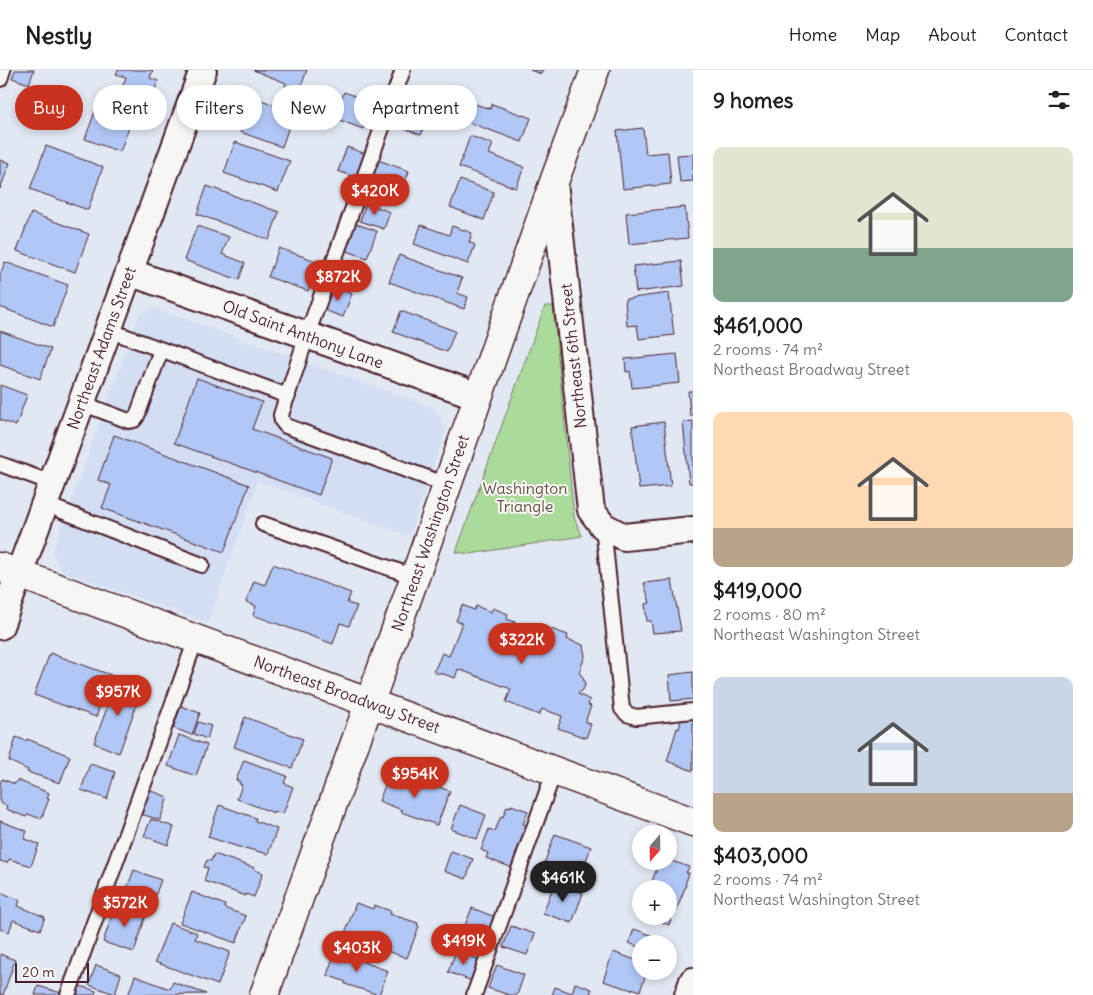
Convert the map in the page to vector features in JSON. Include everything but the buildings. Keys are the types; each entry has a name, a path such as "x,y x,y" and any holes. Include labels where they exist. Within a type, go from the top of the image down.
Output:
{"street":[{"name":"Northeast Adams Street","path":"0,626 9,571 48,494 203,70"},
{"name":"Northeast Washington Street","path":"264,995 595,70"},
{"name":"Northeast 6th Street","path":"554,182 591,510 603,526"},
{"name":"Old Saint Anthony Lane","path":"129,272 478,396"},
{"path":"603,526 624,537 693,530"},
{"name":"Northeast Broadway Street","path":"9,571 693,822"},
{"path":"688,995 693,981"}],"lane":[{"path":"0,79 3,70"},
{"path":"403,70 307,335 281,415 282,421 286,426 447,485"},
{"path":"108,330 288,396"},
{"path":"81,403 129,421 134,420 161,350"},
{"path":"0,464 48,494 202,565"},
{"path":"263,524 415,577"},
{"path":"603,526 622,709 627,714 636,717 693,711"},
{"path":"68,995 196,639"},
{"path":"474,995 554,772"}],"shaded area":[{"path":"154,308 434,408 446,429 409,536 258,481 208,623 62,571 52,553 139,315"}],"green space":[{"name":"Washington Triangle","path":"545,306 553,306 574,517 582,536 470,554 456,552"}]}
